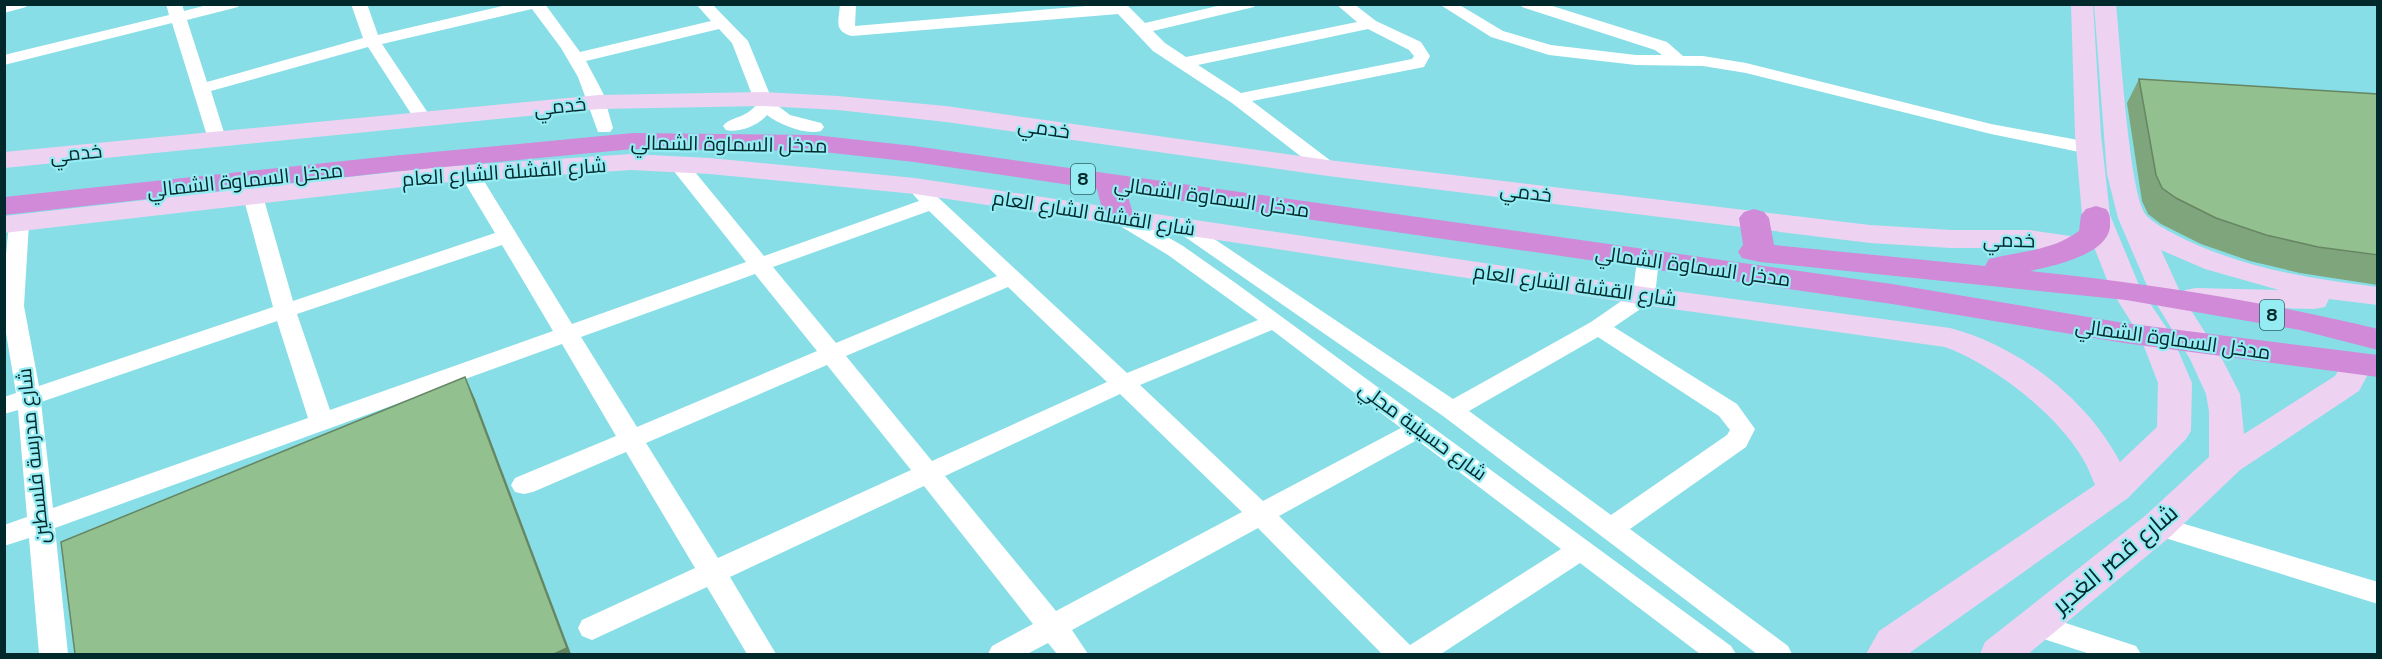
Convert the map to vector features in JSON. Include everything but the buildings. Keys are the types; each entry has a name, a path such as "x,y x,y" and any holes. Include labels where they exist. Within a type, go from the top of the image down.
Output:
{"highway":[{"name":"مدخل السماوة الشمالي","path":"4,188 444,139 601,115 646,125 815,127 975,146 1760,253 1854,263 2161,316 2373,359"},
{"name":"مدخل السماوة الشمالي","path":"9,218 403,163 633,141 814,142 914,154 1892,294 2161,316 2300,320 2373,359"},
{"path":"1110,183 1119,217"},
{"path":"1854,263 1951,270 2001,266 2040,259 2081,245 2094,234 2096,214"},
{"path":"1754,218 1760,253"}],"main road":[{"path":"2082,4 2089,148 2096,214 2161,316 2216,376 2226,411 2228,461"},
{"path":"1887,654 1893,643 2115,489 2174,431 2175,383 2161,316 2120,174 2105,4"},
{"name":"خدمي","path":"4,160 423,119 601,115 764,102 838,103 946,114 1328,168 1911,237 2028,239 2081,245"},
{"name":"شارع القشلة الشارع العام","path":"9,218 253,196 469,173 631,162 679,165 1119,217 1644,296 1950,338 1972,344 2010,365 2054,404 2095,449 2115,489"},
{"path":"2132,218 2155,237 2208,259 2303,285 2378,297"},
{"path":"2161,316 2307,301 2378,297"},
{"name":"شارع قصر الغدير","path":"2000,654 2158,526 2228,461 2347,383 2373,359"}],"street":[{"path":"4,8 20,4"},
{"path":"4,60 176,11 232,4"},
{"path":"358,4 372,41 423,119"},
{"path":"200,89 372,41 535,4 578,57 601,115"},
{"path":"703,4 740,41 764,102 784,119 815,127"},
{"path":"848,4 846,25 847,29 852,32 1119,7 1159,47 1238,99 1328,168"},
{"path":"1141,28 1248,4"},
{"path":"1238,99 1418,63 1422,56 1415,46 1370,24 1343,4"},
{"path":"1446,4 1497,34 1549,50 1636,60 1677,59 1746,68 1991,129 2089,148"},
{"path":"1528,4 1661,46 1677,59"},
{"path":"176,11 217,139"},
{"path":"578,57 722,23"},
{"path":"1184,63 1370,24"},
{"path":"732,126 754,118 764,102"},
{"path":"679,165 1074,654"},
{"path":"469,173 762,654"},
{"path":"4,536 567,335 759,263 924,195 1261,514 1400,654"},
{"path":"253,196 285,311 322,423"},
{"name":"شارع حسينية مجلي","path":"1119,217 1162,240 1274,321 1721,654"},
{"name":"شارع مدرسة فلسطين","path":"9,218 9,307 29,397 52,654"},
{"name":"شارع حسينية مجلي","path":"1182,226 1452,410 1778,654"},
{"path":"4,406 507,236"},
{"path":"1452,410 1599,327 1644,296 1648,259"},
{"path":"524,485 1011,277"},
{"path":"592,628 1124,383 1274,321"},
{"path":"1599,327 1728,410 1743,429 1737,441 1611,528"},
{"path":"1002,654 1420,428"},
{"path":"2158,526 2378,593"},
{"path":"1419,654 1581,549"},
{"path":"2035,626 2126,654"}]}
